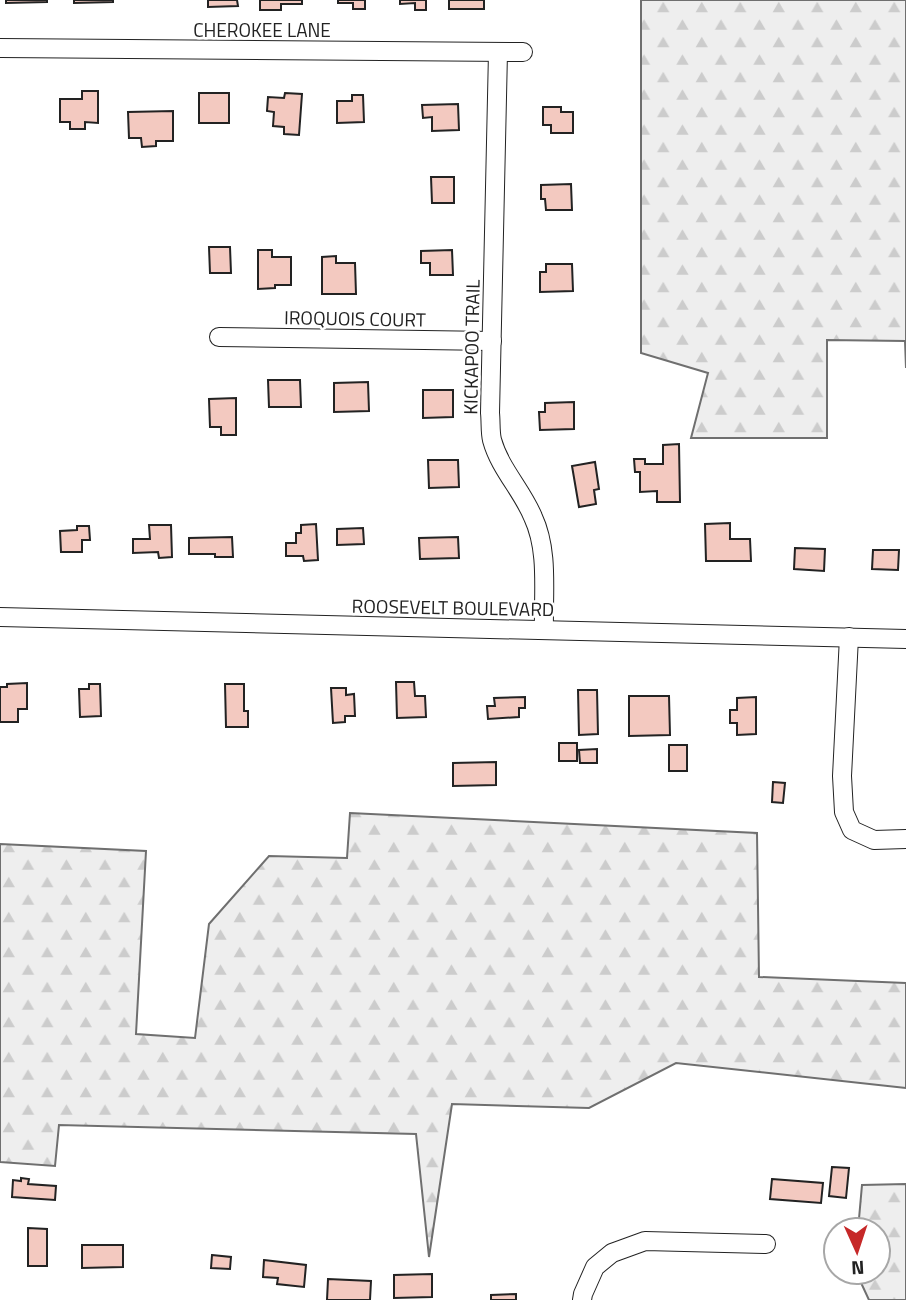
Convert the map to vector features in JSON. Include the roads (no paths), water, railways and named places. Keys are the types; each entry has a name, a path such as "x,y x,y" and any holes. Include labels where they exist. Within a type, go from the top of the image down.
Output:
{"street":[{"name":"CHEROKEE LANE","path":"0,48 523,52"},
{"name":"KICKAPOO TRAIL","path":"498,52 490,413 492,439 501,461 534,517 539,534 543,552 544,630"},
{"name":"IROQUOIS COURT","path":"219,337 492,341"},
{"name":"ROOSEVELT BOULEVARD","path":"0,617 906,639"},
{"path":"849,637 842,776 844,812 852,830 874,840 906,839"},
{"path":"582,1300 595,1267 612,1253 645,1241 766,1244"}]}
